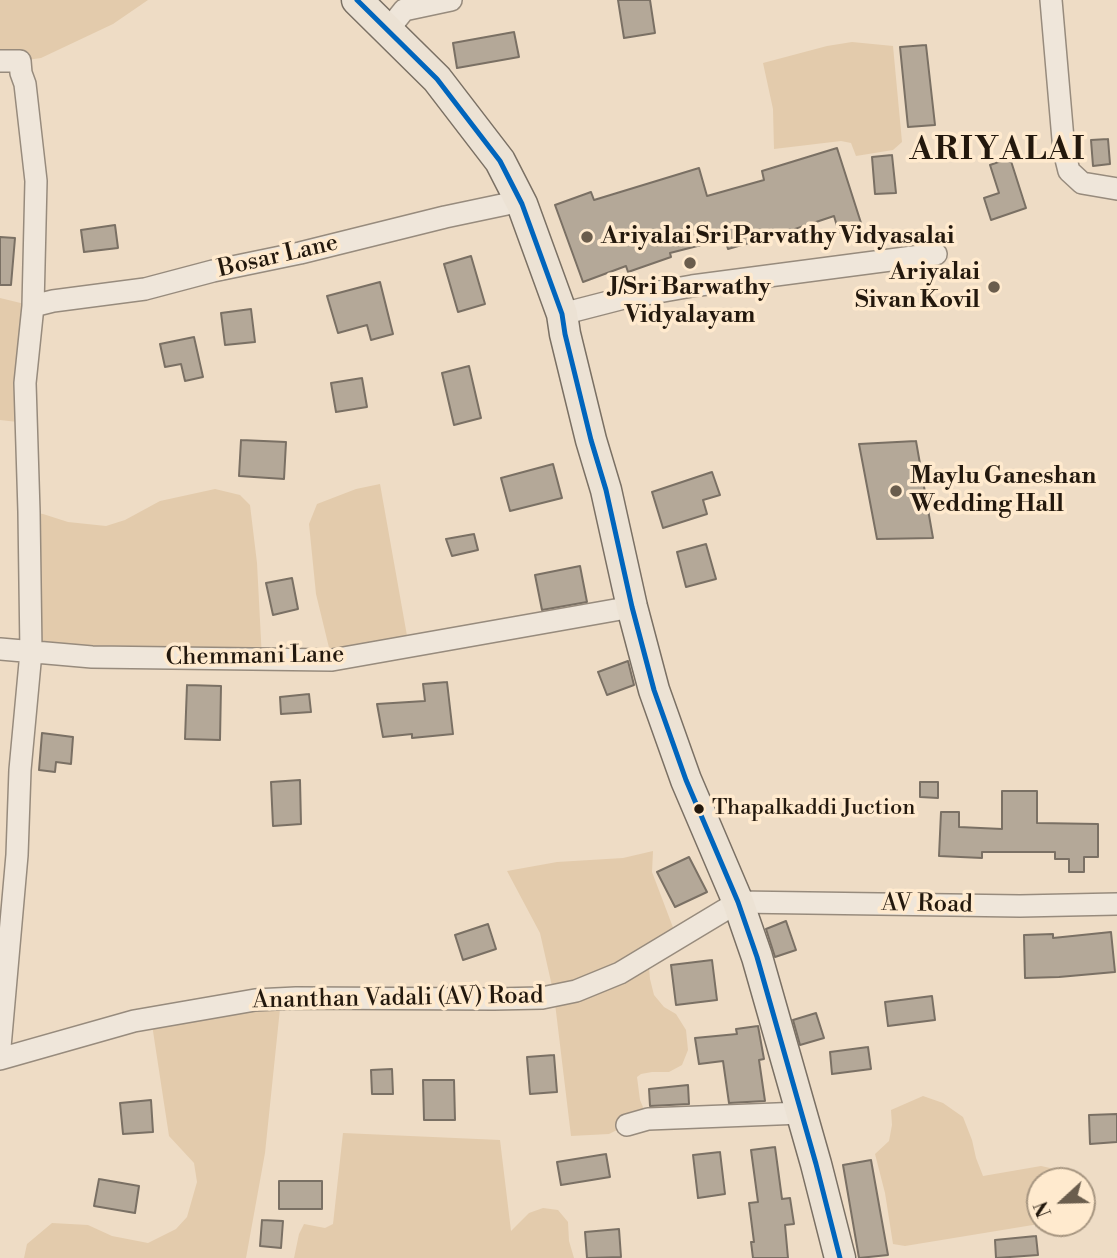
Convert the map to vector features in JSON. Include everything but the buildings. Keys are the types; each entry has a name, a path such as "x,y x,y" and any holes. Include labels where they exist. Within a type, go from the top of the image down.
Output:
{"highway":[{"path":"358,0 437,79 500,161 521,201 562,314 654,691 687,780 738,902 763,975 840,1258"}],"street":[{"path":"388,30 404,10 451,0"},
{"path":"1051,0 1064,151 1069,171 1082,183 1117,189"},
{"path":"0,61 20,61 36,181 33,306 25,383 31,652 20,769 17,855 5,940 0,1046"},
{"name":"Bosar Lane","path":"33,306 145,289 521,201"},
{"path":"562,314 624,298 692,286 936,254"},
{"name":"Chemmani Lane","path":"0,649 92,657 332,660 632,607"},
{"name":"AV Road","path":"738,902 1020,906 1117,904"},
{"name":"Ananthan Vadali (AV) Road","path":"0,1059 134,1021 255,1000 542,998 576,991 620,973 738,902"},
{"path":"627,1125 648,1119 802,1113"}],"shaded area":[{"path":"0,0 148,0 113,24 41,58 0,61"},
{"path":"852,42 893,46 902,142 893,150 856,156 851,143 841,141 774,149 773,109 763,63"},
{"path":"0,298 33,306 27,423 0,420"},
{"path":"380,484 409,647 332,660 316,594 309,524 317,504 356,489"},
{"path":"215,489 240,495 250,505 257,563 262,659 31,652 29,512 68,522 106,526 125,520 160,501"},
{"path":"653,851 652,872 677,938 648,956 650,979 654,995 664,1007 676,1014 686,1030 688,1050 682,1065 669,1072 652,1072 637,1077 640,1100 648,1119 609,1134 571,1136 554,995 540,933 507,871 557,862 623,858"},
{"path":"281,999 265,1153 246,1258 24,1258 27,1244 52,1223 88,1225 112,1236 148,1243 176,1229 187,1217 197,1182 194,1163 169,1136 151,1018"},
{"path":"923,1096 943,1103 963,1117 983,1176 1026,1169 1026,1226 905,1246 893,1244 885,1193 875,1154 889,1141 891,1110"},
{"path":"343,1133 500,1140 511,1231 529,1213 543,1208 558,1210 568,1222 569,1241 574,1258 294,1258 304,1224 325,1228 333,1224"}],"transit line":[{"path":"357,0 437,79 500,161 522,204 562,314 654,690 686,780 738,902 757,957 840,1258"}],"place":[{"name":"Ariyalai Sri Parvathy Vidyasalai","path":"587,237"},
{"name":"J/Sri Barwathy Vidyalayam","path":"690,263"},
{"name":"Ariyalai Sivan Kovil","path":"994,287"},
{"name":"Maylu Ganeshan Wedding Hall","path":"896,491"},
{"name":"Thapalkaddi Juction","path":"699,809"}],"district":[{"name":"ARIYALAI","path":"998,151"}]}
